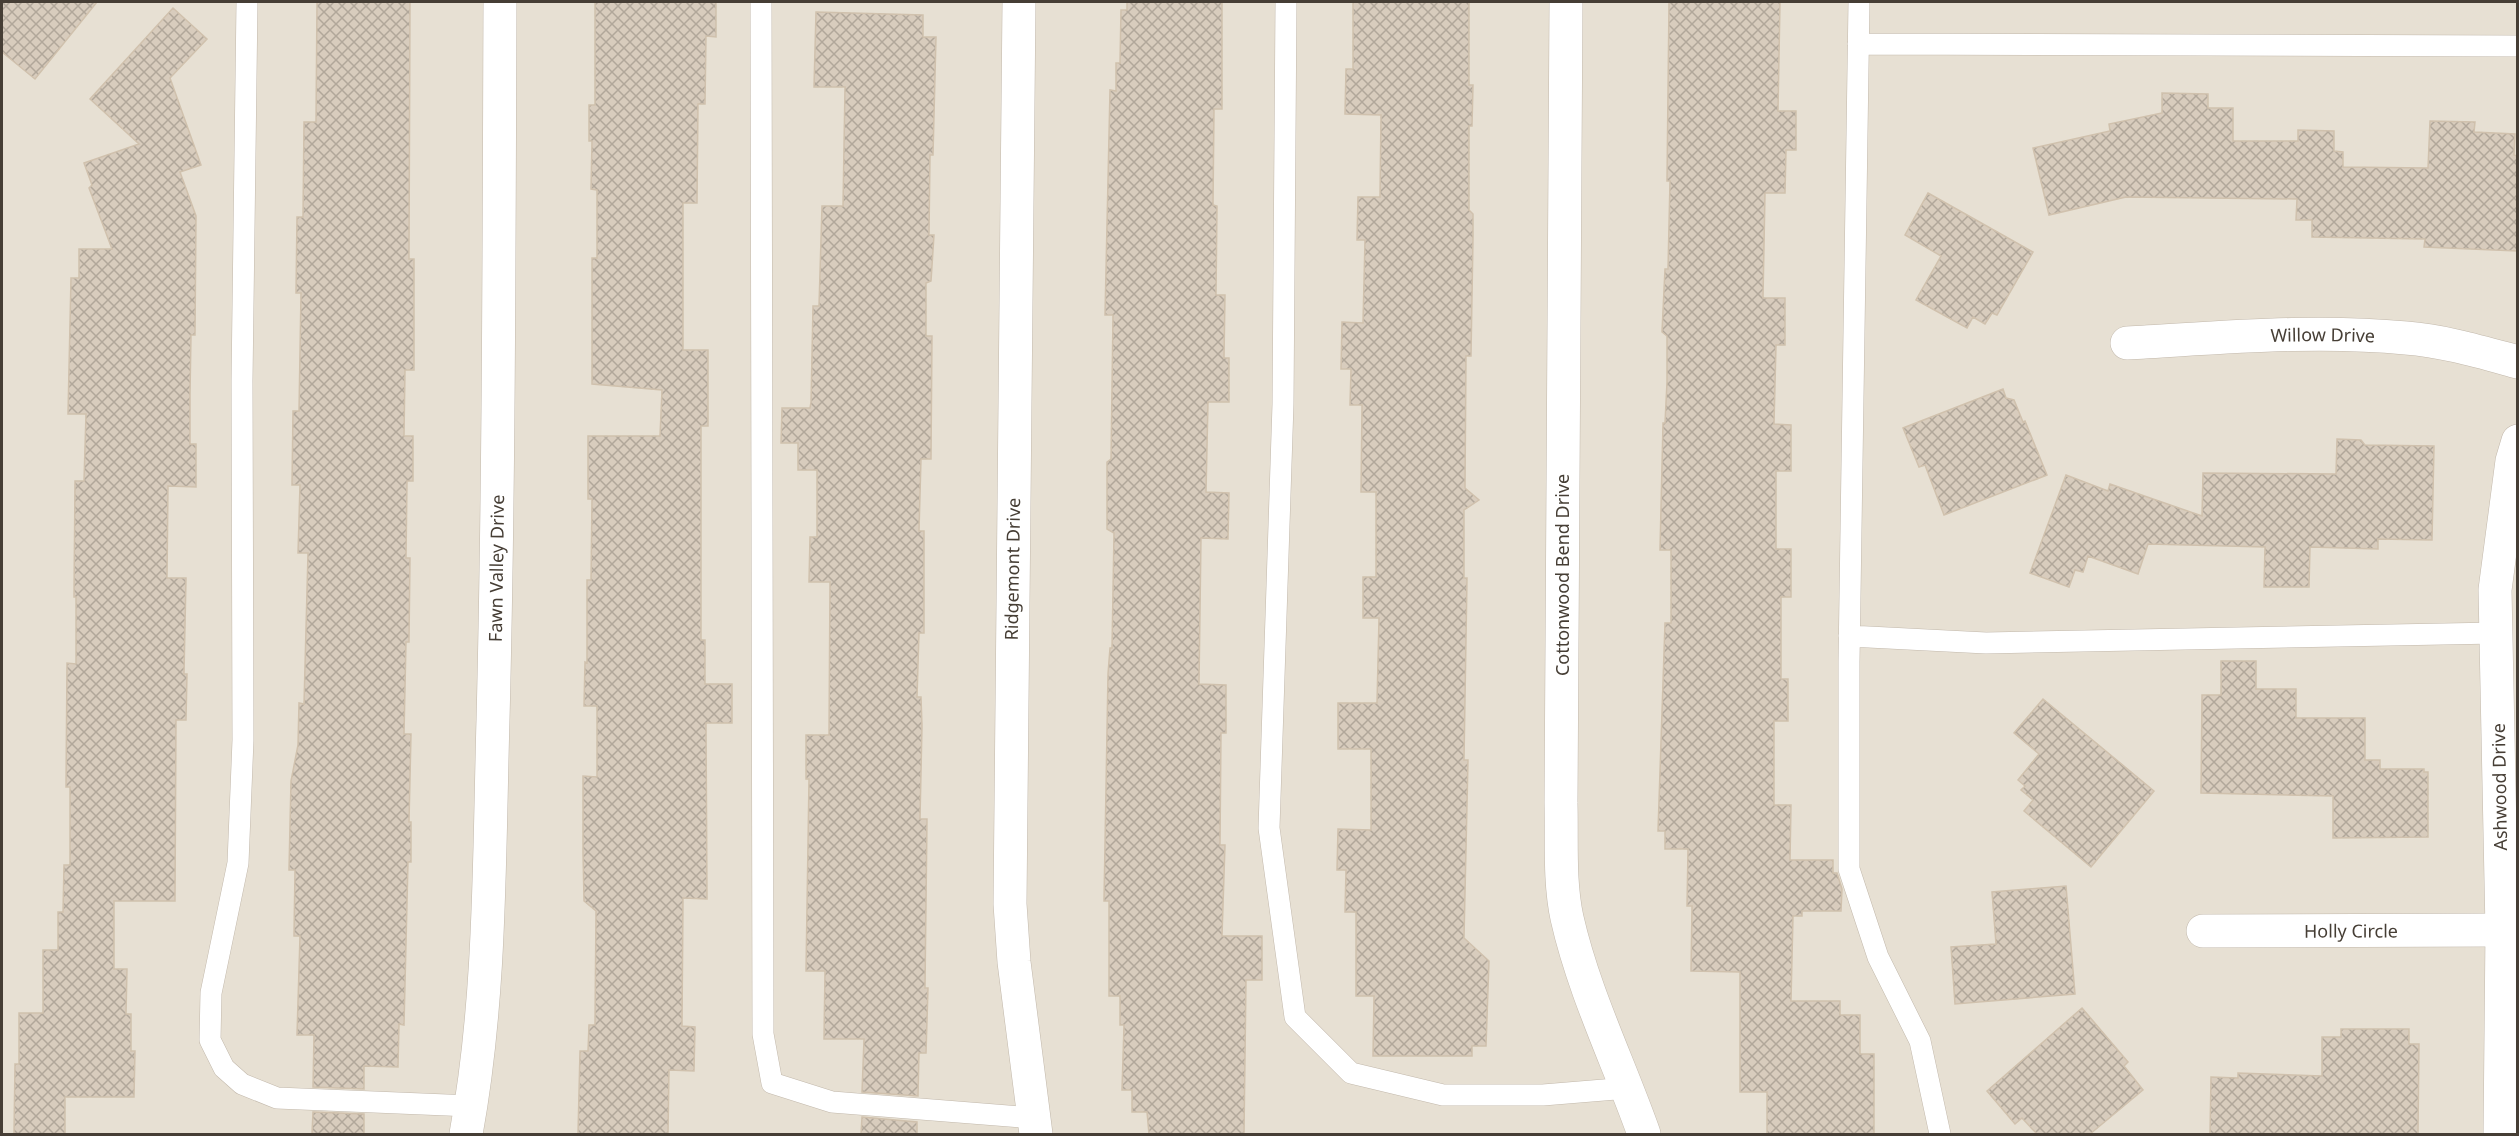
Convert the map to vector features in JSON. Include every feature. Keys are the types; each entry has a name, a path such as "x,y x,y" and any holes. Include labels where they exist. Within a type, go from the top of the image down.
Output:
{"street":[{"name":"Fawn Valley Drive","path":"468,1120 480,1044 488,916 498,520 500,2"},
{"name":"Ridgemont Drive","path":"1019,2 1010,904 1014,962 1035,1126"},
{"name":"Cottonwood Bend Drive","path":"1566,2 1561,732 1563,891 1568,918 1589,992 1644,1134"},
{"name":"Willow Drive","path":"2127,344 2287,334 2354,334 2408,338 2467,348 2517,362"},
{"name":"Ashwood Drive","path":"2500,1134 2502,930 2495,590 2512,461 2517,441"},
{"name":"Holly Circle","path":"2203,931 2502,930"}],"lane":[{"path":"247,2 242,381 243,740 238,863 211,993 210,1040 224,1068 242,1084 277,1098 468,1120"},
{"path":"761,2 763,1034 772,1083 832,1102 1035,1126"},
{"path":"1286,2 1283,404 1269,828 1295,1017 1352,1073 1443,1095 1543,1095 1628,1088"},
{"path":"1859,2 1849,636 1849,869 1878,957 1920,1041 1940,1134"},
{"path":"1858,44 2517,46"},
{"path":"1849,636 1986,643 2496,633"}],"shaded area":[{"path":"2,2 2517,2 2517,1134 2,1134"}],"building":[{"path":"2,2 97,2 35,79 2,52"},
{"path":"317,2 410,2 409,259 414,259 414,370 405,370 404,436 413,436 413,481 407,481 406,558 410,558 409,642 406,642 404,734 411,734 409,822 411,822 411,862 408,862 404,1025 399,1024 398,1067 364,1066 364,1089 313,1087 314,1035 297,1035 300,936 294,936 295,870 289,870 291,781 298,745 299,703 304,704 308,553 298,553 300,485 292,485 293,411 299,411 301,293 296,293 297,217 303,217 304,122 316,122"},
{"path":"595,2 716,2 716,37 706,36 705,104 698,104 697,203 683,203 683,350 708,350 708,426 701,426 701,640 705,640 705,684 732,684 732,723 706,723 707,899 683,898 682,1026 695,1027 694,1071 669,1070 668,1134 578,1134 580,1051 588,1051 589,1025 595,1025 596,911 584,901 583,853 583,776 597,777 597,706 584,706 585,662 587,663 587,580 591,580 592,499 588,499 588,436 660,436 662,390 592,384 592,258 597,258 597,190 591,189 592,141 589,141 589,105 595,105"},
{"path":"1127,2 1222,2 1222,109 1214,109 1213,205 1217,206 1216,295 1225,295 1224,358 1229,358 1229,402 1208,402 1206,492 1229,493 1228,539 1201,538 1199,684 1226,685 1226,733 1221,733 1220,845 1225,845 1222,936 1262,936 1262,980 1246,980 1244,1134 1149,1134 1147,1112 1132,1112 1132,1090 1122,1090 1124,1025 1120,1025 1120,996 1109,996 1109,901 1104,901 1108,674 1110,648 1112,648 1114,533 1107,529 1107,462 1111,459 1113,315 1105,315 1110,90 1116,91 1116,63 1120,63 1121,10 1127,10"},
{"path":"1353,2 1469,2 1469,85 1473,85 1472,126 1469,126 1469,210 1473,214 1473,238 1471,356 1466,356 1465,488 1479,500 1464,510 1464,578 1467,578 1464,760 1468,760 1464,938 1489,961 1486,1046 1472,1046 1472,1056 1373,1056 1374,996 1356,996 1356,912 1345,912 1346,870 1337,870 1338,829 1371,830 1371,749 1338,749 1338,703 1377,703 1379,618 1363,618 1363,577 1376,577 1376,492 1361,492 1362,405 1350,405 1351,369 1341,369 1342,322 1363,323 1365,240 1357,240 1358,197 1380,197 1381,115 1345,114 1346,69 1353,69"},
{"path":"1669,2 1780,2 1778,111 1796,111 1796,150 1786,150 1785,193 1765,193 1763,298 1785,298 1785,345 1776,345 1774,424 1791,425 1791,471 1776,471 1776,549 1791,549 1791,597 1781,597 1781,679 1788,679 1788,721 1774,721 1774,805 1791,805 1790,860 1833,860 1833,873 1837,873 1842,889 1841,911 1802,911 1802,916 1793,916 1791,1001 1840,1001 1840,1015 1860,1015 1860,1054 1874,1054 1874,1134 1767,1134 1767,1092 1740,1092 1740,972 1691,971 1692,906 1687,906 1688,849 1665,849 1665,831 1658,831 1665,623 1671,623 1671,550 1660,550 1663,423 1665,423 1667,382 1667,336 1662,332 1665,269 1668,269 1670,181 1667,181"},
{"path":"173,8 207,39 170,78 201,165 180,172 196,216 195,335 191,335 190,444 196,444 196,487 168,486 167,578 186,578 184,674 187,674 186,720 176,720 175,901 114,901 114,969 127,969 126,1014 131,1014 131,1051 135,1051 134,1097 65,1097 65,1134 14,1134 15,1064 19,1064 19,1013 43,1013 43,950 58,950 58,912 63,912 64,865 70,865 70,787 66,787 67,663 76,664 75,481 84,481 86,414 68,414 71,278 79,278 79,249 112,249 89,188 92,185 84,163 139,144 90,99"},
{"path":"816,12 923,15 923,37 936,37 933,155 930,155 929,235 934,235 931,281 926,283 926,336 932,336 931,459 921,459 919,531 924,531 924,633 919,633 917,697 921,697 922,726 920,819 927,819 925,988 928,988 926,1053 919,1053 918,1096 862,1092 864,1039 824,1039 825,971 806,971 809,779 806,779 806,735 829,735 830,582 809,582 810,537 817,537 817,470 798,470 798,443 781,443 782,408 810,408 813,306 819,306 822,206 843,206 845,87 814,87"},
{"path":"2162,93 2208,94 2208,108 2233,108 2233,141 2298,141 2298,130 2334,131 2334,151 2343,152 2343,167 2428,168 2430,121 2475,122 2474,132 2515,134 2517,251 2424,247 2425,239 2312,237 2312,220 2296,220 2297,199 2126,197 2049,215 2033,148 2110,131 2109,124 2162,113"},
{"path":"1928,193 2033,252 1997,315 1992,313 1985,324 1973,317 1967,328 1916,300 1941,256 1905,235"},
{"path":"2003,389 2006,398 2014,400 2023,422 2025,421 2047,475 1944,515 1925,465 1919,467 1903,428"},
{"path":"2337,439 2361,440 2365,445 2434,446 2432,540 2378,539 2378,549 2310,547 2309,587 2264,587 2265,547 2148,544 2138,574 2088,556 2083,572 2075,570 2069,587 2030,573 2066,475 2108,491 2110,484 2202,516 2203,473 2336,474"},
{"path":"2221,661 2256,661 2256,689 2296,689 2296,718 2365,718 2365,760 2380,760 2380,769 2424,769 2424,772 2428,772 2428,837 2333,838 2333,796 2201,793 2202,695 2221,695"},
{"path":"2043,699 2154,791 2091,867 2024,811 2033,800 2021,790 2025,786 2018,780 2039,754 2014,733"},
{"path":"2066,886 2075,994 1955,1004 1951,947 1996,944 1992,892"},
{"path":"2082,1008 2128,1062 2124,1066 2143,1090 2090,1134 2037,1134 2022,1118 2015,1124 1987,1091"},
{"path":"2341,1029 2409,1029 2409,1044 2419,1044 2418,1134 2210,1134 2211,1077 2238,1078 2238,1073 2322,1076 2322,1037 2341,1037"},
{"path":"313,1112 364,1114 364,1134 312,1134"},
{"path":"862,1117 917,1122 917,1134 861,1134"}]}
